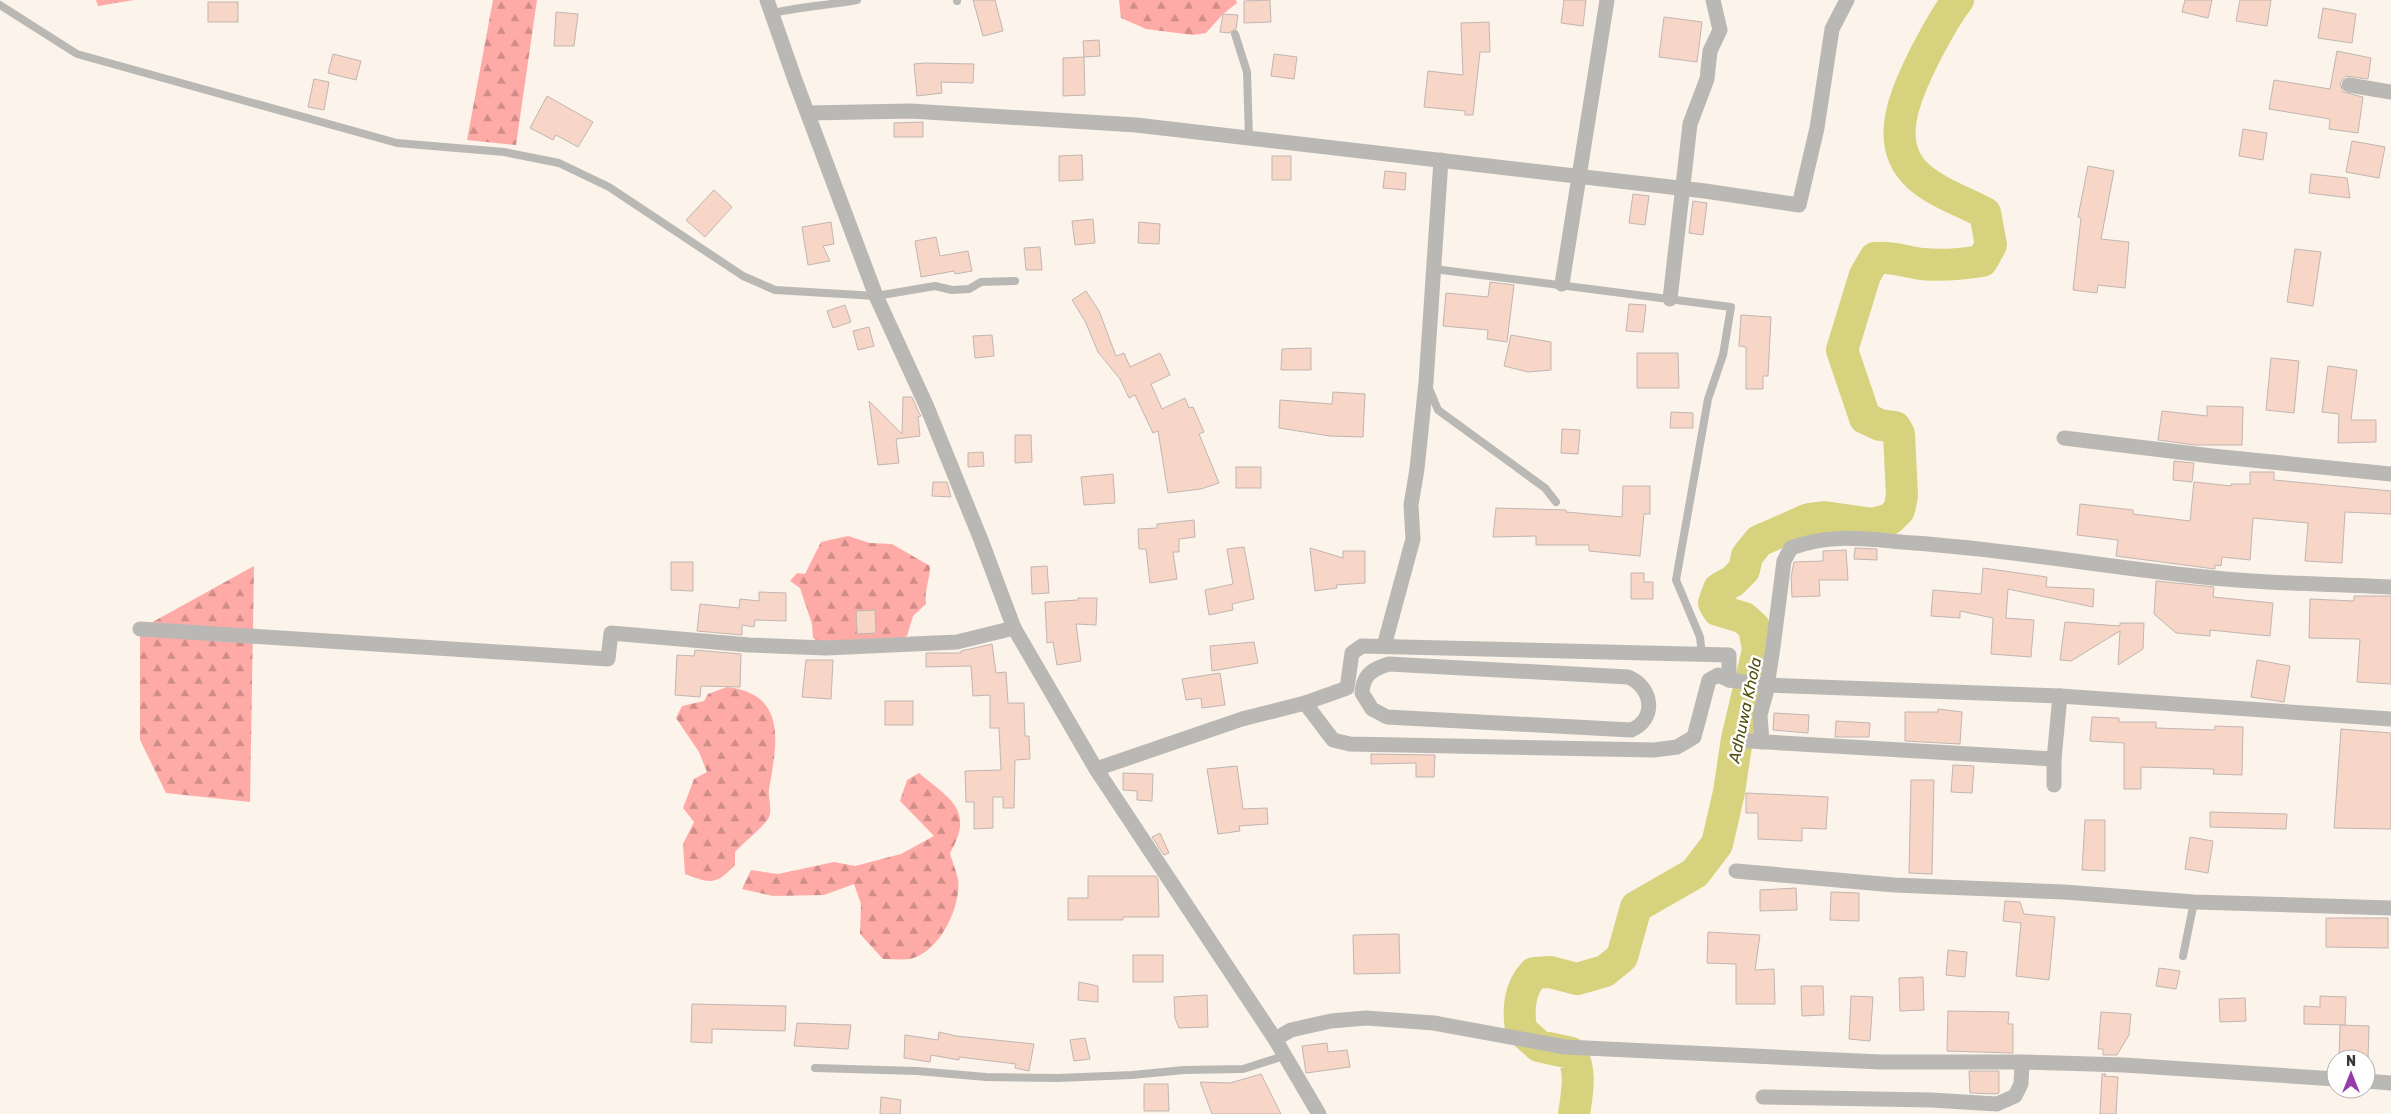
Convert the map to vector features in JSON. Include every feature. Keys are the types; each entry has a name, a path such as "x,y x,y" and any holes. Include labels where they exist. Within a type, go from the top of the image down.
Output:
{"street":[{"path":"1562,284 1607,0"},
{"path":"1670,299 1681,189 1690,124 1707,79 1710,51 1720,30 1712,0"},
{"path":"808,113 911,111 1136,125 1441,160 1799,205 1817,128 1832,29 1847,0"},
{"path":"770,6 876,296 927,408 981,540 1014,628 1096,768 1274,1039 1319,1114"},
{"path":"2349,85 2391,92"},
{"path":"1384,646 1413,539 1411,505 1426,382 1441,160"},
{"path":"2064,438 2212,456 2391,474"},
{"path":"2054,759 1756,742 1784,561 1791,548 1826,537 2022,553 2226,580 2391,587"},
{"path":"140,629 608,659 611,634 749,645 826,648 957,642 1014,628"},
{"path":"1096,768 1242,718 1306,703 1347,688 1352,653 1362,646 1729,655 1732,681"},
{"path":"1389,664 1628,677 1642,686 1649,702 1646,720 1640,727 1631,730 1387,717 1372,709 1362,693 1364,679 1370,672 1389,664"},
{"path":"1306,703 1333,740 1350,744 1654,750 1677,747 1694,737 1709,680 1718,675 1732,681 1764,685 2060,696 2391,718"},
{"path":"2054,785 2054,759 2060,696"},
{"path":"1736,872 1894,885 2064,892 2194,902 2391,908"},
{"path":"1274,1039 1291,1030 1331,1020 1366,1018 1434,1023 1565,1047 1880,1062 2124,1064 2326,1078"},
{"path":"1763,1098 1971,1109 1997,1104 2016,1096 2021,1084 2022,1062"},
{"path":"2376,1082 2391,1083"}],"lane":[{"path":"770,6 834,5 857,0"},
{"path":"0,5 77,54 397,143 504,152 559,163 610,187 743,276 775,290 876,296 935,286 952,290 969,289 981,282 1016,282"},
{"path":"1235,34 1247,72 1249,138"},
{"path":"1434,269 1731,307 1723,355 1708,399 1676,580 1700,637 1702,655"},
{"path":"1426,382 1438,410 1545,488 1556,502"},
{"path":"2183,956 2194,902"},
{"path":"815,1068 986,1077 1058,1078 1132,1075 1184,1070 1242,1069 1284,1056"}],"green space":[{"path":"96,0 134,0 98,6"},
{"path":"493,0 537,0 516,145 467,140"},
{"path":"1119,0 1236,0 1237,3 1223,14 1206,33 1193,35 1146,29 1121,18"},
{"path":"848,536 870,543 892,544 930,566 926,604 913,616 907,636 892,641 826,648 813,638 812,624 800,588 790,581 797,573 805,574 821,542"},
{"path":"254,566 250,802 166,793 140,740 140,629"},
{"path":"727,687 747,692 760,700 769,710 774,724 774,755 769,789 770,812 765,823 735,852 735,865 718,879 707,881 685,874 683,844 694,822 683,808 694,779 707,772 699,752 676,718 682,706 704,701 708,694"},
{"path":"919,773 949,798 956,807 960,826 950,853 958,879 956,902 952,915 939,938 921,955 910,959 883,959 860,934 861,904 854,884 824,895 773,896 742,889 751,870 778,874 834,862 855,866 901,854 934,836 900,801 907,780"}],"building":[{"path":"973,0 995,0 1003,31 983,36"},
{"path":"1270,0 1271,22 1244,23 1244,1"},
{"path":"1564,0 1586,0 1583,26 1561,23"},
{"path":"2185,0 2212,0 2208,18 2182,12"},
{"path":"2240,0 2271,0 2267,26 2236,21"},
{"path":"208,2 238,2 238,22 208,22"},
{"path":"2323,8 2356,14 2352,43 2318,38"},
{"path":"556,12 578,14 574,46 554,46"},
{"path":"1223,14 1238,15 1236,29 1229,33 1220,32"},
{"path":"1664,17 1702,22 1697,62 1659,57"},
{"path":"1489,22 1490,52 1480,52 1473,115 1465,115 1465,111 1424,107 1428,71 1463,75 1461,23"},
{"path":"1099,40 1100,56 1084,57 1083,41"},
{"path":"2337,51 2371,58 2368,79 2346,76 2340,83 2343,92 2363,97 2358,133 2329,129 2330,119 2269,109 2274,80 2330,89"},
{"path":"333,54 361,61 356,80 328,73"},
{"path":"1274,54 1297,57 1294,79 1271,76"},
{"path":"1084,57 1085,95 1063,96 1063,58"},
{"path":"914,64 974,64 973,83 941,82 942,93 917,96"},
{"path":"314,79 329,82 324,110 308,107"},
{"path":"547,96 593,122 578,147 556,135 553,140 530,128"},
{"path":"923,122 923,137 894,137 894,123"},
{"path":"2243,129 2267,133 2263,160 2239,156"},
{"path":"2352,141 2385,147 2379,178 2346,172"},
{"path":"1082,155 1083,180 1059,181 1059,156"},
{"path":"1272,156 1291,156 1291,180 1272,180"},
{"path":"2088,166 2114,171 2101,239 2129,242 2125,288 2098,285 2097,293 2073,290 2081,218 2078,217"},
{"path":"1385,171 1406,173 1405,190 1383,188"},
{"path":"2311,174 2347,178 2350,198 2309,193"},
{"path":"714,190 732,207 705,237 686,220"},
{"path":"1633,194 1649,196 1645,225 1629,223"},
{"path":"1693,201 1707,203 1703,235 1689,233"},
{"path":"1093,219 1095,243 1075,245 1072,221"},
{"path":"831,222 834,244 823,246 830,261 808,265 802,227"},
{"path":"1139,222 1160,224 1159,244 1138,243"},
{"path":"936,237 940,256 968,251 972,271 955,274 954,271 921,277 915,241"},
{"path":"1040,247 1042,270 1026,270 1024,248"},
{"path":"2295,249 2321,252 2313,306 2287,302"},
{"path":"1490,282 1514,285 1507,342 1487,339 1488,330 1443,326 1446,293 1488,297"},
{"path":"1086,291 1099,311 1116,356 1124,353 1130,367 1160,353 1170,375 1151,384 1162,409 1185,398 1189,408 1193,407 1204,432 1199,434 1219,483 1201,489 1168,493 1158,431 1153,433 1135,395 1129,398 1120,379 1098,352 1085,321 1072,300"},
{"path":"1629,304 1646,305 1643,332 1626,331"},
{"path":"845,305 851,322 833,328 827,311"},
{"path":"1741,315 1771,317 1768,376 1763,376 1763,389 1746,389 1746,347 1739,346"},
{"path":"869,327 874,346 858,350 853,331"},
{"path":"992,335 994,356 975,358 973,336"},
{"path":"1511,335 1551,342 1551,370 1528,372 1504,366"},
{"path":"1311,348 1311,370 1281,370 1282,349"},
{"path":"1637,353 1678,353 1679,388 1637,388"},
{"path":"2271,358 2299,361 2294,413 2266,410"},
{"path":"2328,366 2357,370 2351,420 2376,420 2376,442 2338,443 2339,414 2322,412"},
{"path":"1333,392 1365,394 1363,437 1330,436 1279,428 1280,400 1332,404"},
{"path":"903,397 912,397 921,416 918,417 920,436 896,439 899,463 878,465 869,401 902,434"},
{"path":"2207,406 2243,407 2242,445 2195,445 2158,440 2162,411 2207,416"},
{"path":"1671,412 1693,413 1693,428 1670,428"},
{"path":"1562,429 1580,430 1578,454 1561,453"},
{"path":"1015,435 1031,435 1032,462 1015,463"},
{"path":"983,452 984,466 968,467 968,453"},
{"path":"2174,461 2194,463 2192,482 2173,480"},
{"path":"1236,467 1261,467 1261,488 1236,488"},
{"path":"2250,472 2274,472 2274,480 2391,491 2391,514 2345,512 2342,563 2305,561 2308,523 2253,518 2250,560 2222,557 2221,566 2215,565 2215,569 2116,556 2118,540 2077,535 2080,504 2133,510 2133,514 2190,521 2194,482 2231,486 2231,484 2250,484"},
{"path":"1113,474 1115,503 1084,505 1081,477"},
{"path":"933,482 947,482 951,497 932,496"},
{"path":"1623,486 1650,486 1650,514 1644,514 1640,556 1589,551 1589,545 1536,545 1536,536 1493,537 1496,508 1566,510 1566,512 1622,517"},
{"path":"1194,520 1195,537 1179,539 1179,552 1173,552 1177,579 1150,583 1146,549 1139,549 1138,529 1157,528 1157,524"},
{"path":"1244,547 1254,599 1232,604 1233,610 1209,615 1205,590 1233,584 1227,549"},
{"path":"1310,548 1343,558 1343,551 1365,551 1365,583 1336,585 1337,588 1315,591"},
{"path":"1855,548 1877,549 1877,560 1854,559"},
{"path":"1846,550 1848,580 1819,580 1820,596 1792,597 1791,577 1794,562 1823,561 1823,551"},
{"path":"671,562 693,562 693,591 671,590"},
{"path":"1047,566 1049,593 1032,594 1031,567"},
{"path":"1983,568 2047,577 2046,587 2094,589 2093,607 2008,589 2006,618 2034,620 2031,657 1991,654 1993,618 1960,611 1960,618 1931,616 1933,590 1981,594"},
{"path":"1631,573 1644,573 1644,582 1653,582 1653,599 1631,599"},
{"path":"2156,581 2214,587 2213,597 2273,603 2270,636 2210,630 2210,636 2176,633 2154,614"},
{"path":"759,592 786,593 786,621 755,620 754,627 742,625 742,635 697,631 700,604 739,608 740,599 759,601"},
{"path":"2354,596 2391,596 2391,684 2357,682 2360,639 2309,638 2310,599 2354,601"},
{"path":"1078,598 1097,598 1096,625 1076,624 1081,661 1057,665 1053,642 1047,643 1045,602 1078,600"},
{"path":"875,610 876,633 857,634 856,611"},
{"path":"2065,622 2120,626 2120,623 2144,623 2143,649 2118,665 2120,631 2071,661 2060,660"},
{"path":"1254,642 1258,663 1212,671 1210,646"},
{"path":"992,644 996,673 1006,672 1008,703 1024,703 1025,736 1029,736 1030,759 1015,760 1014,808 1003,808 1003,797 993,797 993,828 974,829 974,802 966,802 965,771 1001,770 999,728 990,728 990,695 973,696 971,666 926,667 926,653 961,653 961,651"},
{"path":"695,650 741,654 740,687 701,686 700,697 675,695 677,655 694,656"},
{"path":"806,660 833,660 831,699 802,697"},
{"path":"2257,660 2290,666 2284,702 2251,697"},
{"path":"1220,673 1225,705 1202,708 1201,698 1186,700 1182,679"},
{"path":"885,701 913,701 913,725 885,725"},
{"path":"1938,709 1962,712 1960,744 1905,741 1905,712 1938,712"},
{"path":"1774,713 1809,715 1808,733 1773,730"},
{"path":"2092,717 2119,718 2119,722 2156,722 2156,728 2215,730 2215,726 2243,727 2242,775 2213,774 2214,769 2141,767 2141,789 2124,789 2124,743 2090,741"},
{"path":"1836,721 1870,723 1869,737 1835,737"},
{"path":"2341,729 2391,733 2391,829 2334,828"},
{"path":"1371,754 1435,755 1434,777 1416,777 1416,763 1371,764"},
{"path":"1953,765 1974,766 1972,793 1951,792"},
{"path":"1237,766 1243,809 1267,808 1268,824 1239,826 1240,831 1218,834 1207,769"},
{"path":"1123,773 1153,774 1152,801 1137,800 1137,791 1123,790"},
{"path":"1911,780 1934,780 1932,874 1909,873"},
{"path":"1746,793 1828,797 1826,829 1802,828 1802,841 1758,839 1758,813 1746,813"},
{"path":"2210,812 2287,814 2286,829 2210,827"},
{"path":"2085,820 2105,820 2105,871 2082,870"},
{"path":"1160,833 1169,853 1164,855 1152,837"},
{"path":"2190,837 2213,841 2208,873 2185,869"},
{"path":"1088,876 1156,876 1158,880 1159,917 1123,917 1123,920 1068,920 1068,898 1088,898"},
{"path":"1796,888 1797,910 1760,911 1760,890"},
{"path":"1831,892 1859,893 1859,921 1830,920"},
{"path":"2005,901 2020,902 2024,914 2055,917 2049,980 2016,976 2021,923 2003,921"},
{"path":"2326,918 2388,918 2388,948 2326,947"},
{"path":"1708,932 1760,935 1755,970 1774,969 1775,1004 1736,1004 1736,964 1707,963"},
{"path":"1399,934 1400,973 1354,974 1353,935"},
{"path":"1948,950 1967,952 1965,977 1946,975"},
{"path":"1133,955 1163,955 1163,982 1133,982"},
{"path":"2159,968 2180,971 2176,989 2156,986"},
{"path":"1923,977 1924,1010 1900,1011 1899,978"},
{"path":"1079,982 1098,986 1098,1002 1078,1000"},
{"path":"1801,986 1823,986 1824,1015 1802,1016"},
{"path":"1207,995 1208,1027 1179,1028 1175,1018 1174,997"},
{"path":"1851,996 1873,997 1870,1041 1849,1039"},
{"path":"2320,996 2346,997 2345,1025 2304,1024 2304,1006 2320,1007"},
{"path":"2245,998 2246,1021 2220,1022 2219,999"},
{"path":"692,1004 786,1006 785,1031 712,1029 712,1043 691,1042"},
{"path":"1948,1011 2009,1012 2008,1024 2013,1024 2013,1053 1947,1051"},
{"path":"2101,1012 2131,1014 2129,1035 2117,1055 2103,1055 2103,1049 2098,1049"},
{"path":"797,1023 851,1025 848,1049 794,1046"},
{"path":"2340,1025 2369,1026 2368,1049 2339,1049"},
{"path":"939,1032 956,1036 1034,1044 1029,1071 1015,1068 1016,1064 959,1057 959,1060 931,1055 930,1062 904,1058 905,1035 938,1040"},
{"path":"1085,1038 1090,1059 1074,1061 1070,1040"},
{"path":"1327,1043 1328,1052 1347,1050 1350,1067 1306,1073 1302,1046"},
{"path":"1969,1071 1999,1071 1999,1093 1970,1093"},
{"path":"1261,1074 1281,1114 1212,1114 1200,1082 1230,1083"},
{"path":"2102,1074 2106,1074 2104,1076 2118,1077 2116,1114 2100,1114"},
{"path":"1144,1084 1168,1084 1169,1111 1144,1111"},
{"path":"881,1097 901,1100 900,1114 880,1114"}],"waterway":[{"name":"Adhuwa Khola","path":"1574,1114 1578,1074 1571,1053 1539,1046 1521,1030 1521,1000 1525,986 1534,973 1550,972 1577,979 1605,971 1622,957 1636,907 1695,873 1717,844 1729,792 1737,739 1758,650 1754,627 1744,618 1718,610 1714,603 1719,589 1733,581 1744,570 1747,556 1759,541 1809,519 1824,517 1873,524 1890,519 1899,510 1902,496 1899,434 1895,427 1880,425 1865,418 1842,350 1865,275 1875,258 1893,258 1929,265 1967,263 1982,261 1991,245 1985,213 1925,182 1907,162 1901,148 1901,116 1912,83 1937,33 1958,0"}]}
